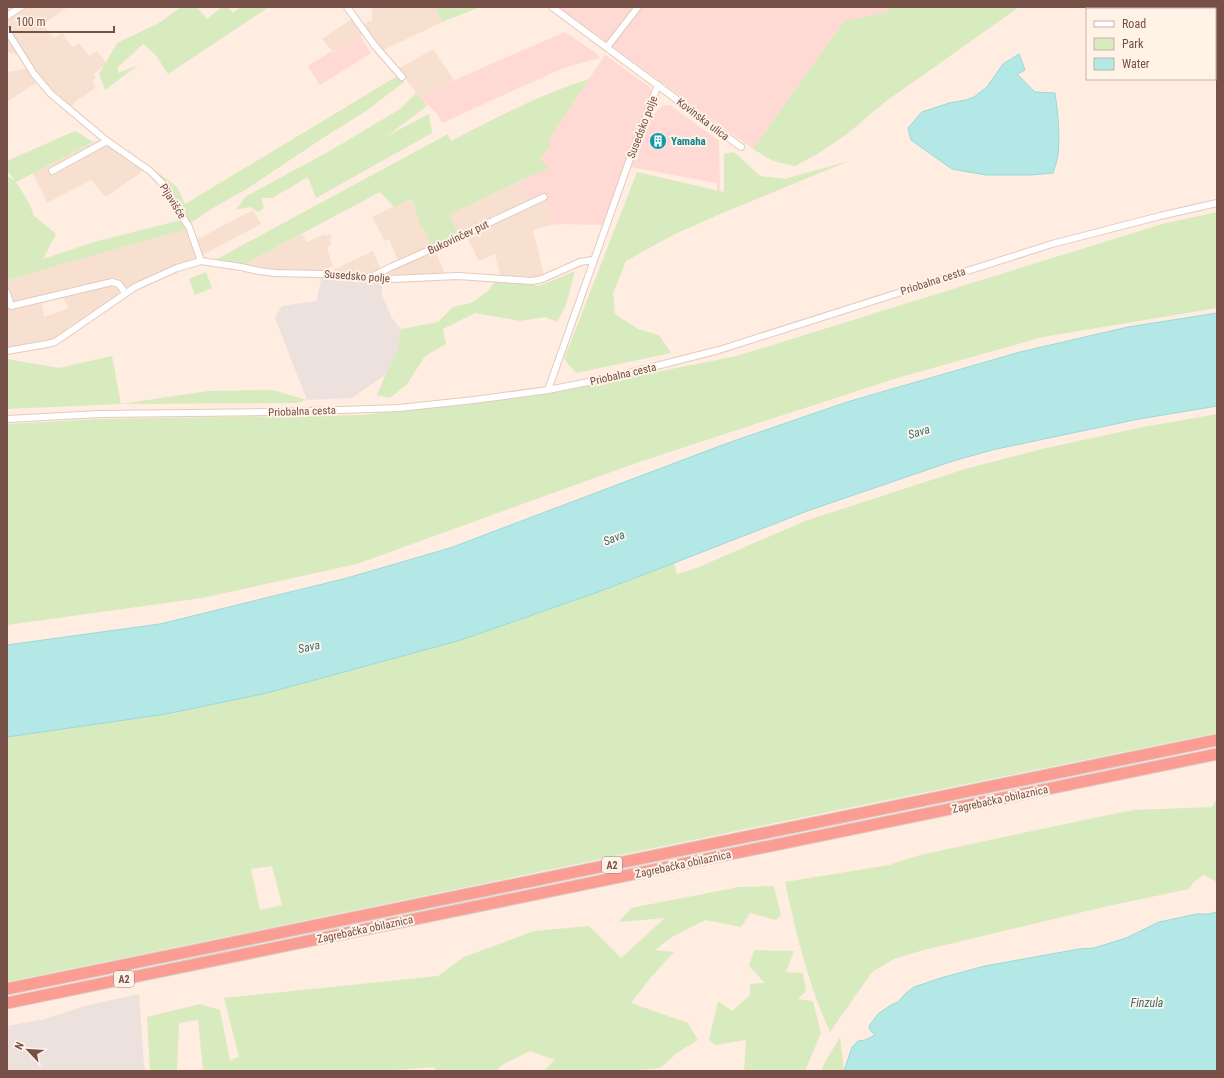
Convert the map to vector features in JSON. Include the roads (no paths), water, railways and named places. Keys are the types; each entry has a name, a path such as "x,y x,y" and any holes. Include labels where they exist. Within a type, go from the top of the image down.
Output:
{"highway":[{"name":"Zagrebačka obilaznica","path":"7,989 1217,740"},
{"name":"Zagrebačka obilaznica","path":"7,1003 1217,754"}],"street":[{"path":"7,16 21,7"},
{"path":"346,7 375,46 402,77"},
{"name":"Kovinska ulica","path":"552,7 741,147"},
{"path":"607,47 638,7"},
{"name":"Pijavišće","path":"7,31 34,74 51,94 107,141 150,170 167,188 174,204 189,227 201,261"},
{"name":"Susedsko polje","path":"548,390 593,260 658,85"},
{"path":"52,171 107,141"},
{"name":"Bukovinčev put","path":"372,277 390,267 544,197"},
{"name":"Priobalna cesta","path":"7,419 99,414 278,412 399,408 548,390 613,377 719,350 1052,244 1217,203"},
{"name":"Susedsko polje","path":"7,351 55,342 134,287 177,268 201,261 275,273 322,274 392,279 458,276 532,281 542,279 580,262 593,260"},
{"path":"7,293 11,306 112,282 119,284 125,293"}],"water":[{"path":"1019,54 1025,70 1017,74 1035,92 1055,93 1059,139 1057,162 1053,173 1031,175 986,175 952,169 911,140 908,128 922,112 974,97 987,87 1003,64"},
{"name":"Sava","path":"1217,313 1217,406 1139,419 992,450 953,461 810,510 598,592 461,640 267,693 166,714 7,737 7,645 160,624 347,578 450,548 725,444 847,402 1020,352 1128,327"},
{"name":"Finzula","path":"1217,912 1217,1071 844,1071 852,1047 858,1041 865,1040 875,1035 870,1030 869,1026 878,1014 898,1002 914,987 985,966 1079,949 1094,948 1126,938 1159,922 1197,914"}],"place":[{"name":"Yamaha","path":"658,141"}]}
